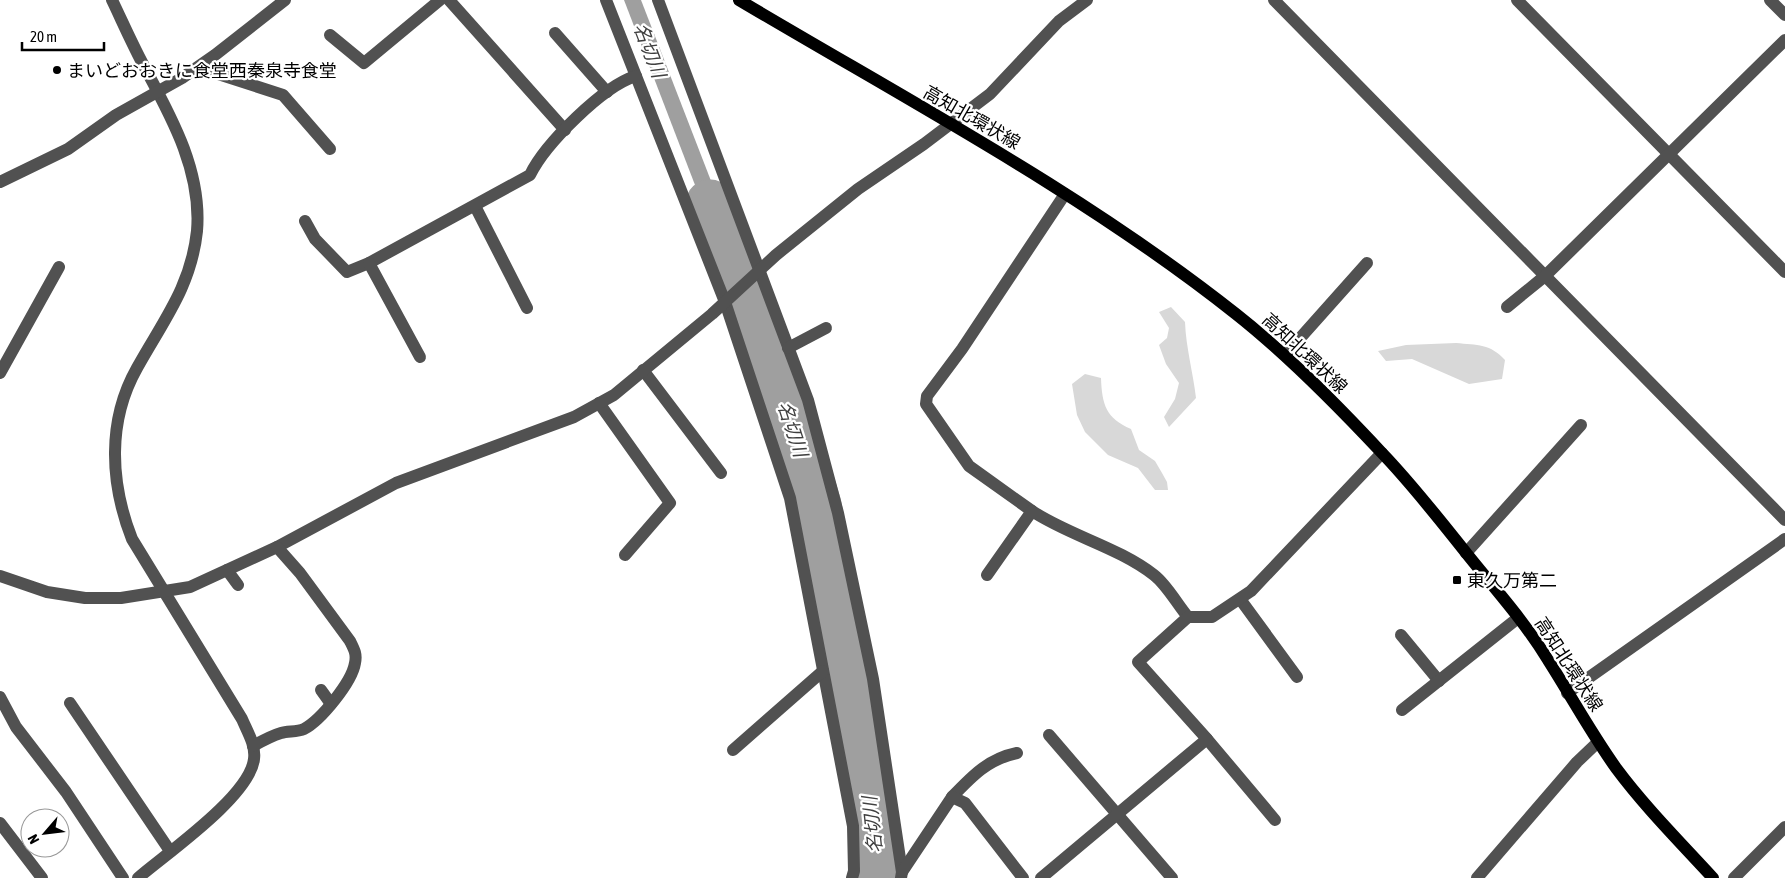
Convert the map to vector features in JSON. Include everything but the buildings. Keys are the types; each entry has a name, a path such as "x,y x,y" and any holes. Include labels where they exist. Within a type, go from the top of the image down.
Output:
{"main road":[{"name":"高知北環状線","path":"739,0 951,124 1065,194 1220,302 1285,355 1382,453 1427,502 1549,660 1598,742 1642,801 1713,878"}],"street":[{"path":"112,0 168,109 194,180 197,230 191,260 180,292 167,320 136,369 124,399 116,432 115,480 124,518 132,539 242,719 253,746 253,767 242,786 224,806 138,878"},
{"path":"0,182 26,164 68,150 116,115 202,65 285,0"},
{"path":"330,35 364,63 440,0"},
{"path":"449,0 565,130"},
{"path":"606,0 728,300 790,498 853,826 854,871 852,878"},
{"path":"658,0 757,273 808,400 838,513 873,679 901,875"},
{"path":"0,576 47,592 85,598 121,598 190,587 277,547 396,483 574,417 614,395 858,189 951,124 990,94 1059,20 1087,0"},
{"path":"1274,0 1785,520"},
{"path":"1517,0 1785,272"},
{"path":"1770,0 1785,15"},
{"path":"555,33 607,92"},
{"path":"1508,307 1545,276 1785,40"},
{"path":"202,65 212,72 283,95 330,149"},
{"path":"305,220 314,239 347,272 369,263 530,174 541,155 565,130 607,92 636,76"},
{"path":"1065,194 962,349 927,396 926,404 969,466 1053,525 1118,554 1155,576 1188,617"},
{"path":"475,206 527,308"},
{"path":"369,263 420,357"},
{"path":"1285,355 1367,263"},
{"path":"0,373 60,267"},
{"path":"788,348 826,328"},
{"path":"643,370 721,473"},
{"path":"599,403 670,503 625,555"},
{"path":"1466,553 1581,425"},
{"path":"1275,820 1207,739 1138,662 1188,617 1212,617 1251,591 1382,453"},
{"path":"987,575 1032,511"},
{"path":"1567,693 1785,538"},
{"path":"253,746 281,733 302,730 312,724 331,704 348,680 355,664 356,652 300,574 277,547"},
{"path":"228,570 238,584"},
{"path":"1240,600 1297,676"},
{"path":"1402,710 1518,618"},
{"path":"1401,635 1439,681"},
{"path":"733,750 824,671"},
{"path":"321,690 331,704"},
{"path":"0,697 16,727 66,792 123,878"},
{"path":"70,703 170,851"},
{"path":"1049,735 1172,878"},
{"path":"1041,878 1207,739"},
{"path":"1477,878 1577,762 1598,742"},
{"path":"901,875 952,797 972,775 999,757 1017,753"},
{"path":"952,797 965,803 1023,878"},
{"path":"0,823 42,878"},
{"path":"1734,878 1785,827"}],"shaded area":[{"path":"1171,307 1185,322 1196,398 1169,427 1164,417 1175,399 1179,383 1166,364 1159,345 1167,338 1169,328 1159,312"},
{"path":"1456,343 1483,346 1500,355 1505,360 1502,379 1469,384 1412,359 1386,361 1378,351 1406,345"},
{"path":"1085,374 1101,378 1104,403 1107,409 1116,420 1131,429 1139,450 1155,461 1167,482 1168,490 1155,490 1138,468 1108,455 1085,432 1077,415 1072,384"}],"water":[{"path":"624,0 641,0 742,261 728,271"}],"waterway":[{"name":"名切川","path":"710,204 788,411 817,505 876,829 876,878"}],"place":[{"name":"まいどおおきに食堂西秦泉寺食堂","path":"57,70"},
{"name":"東久万第二","path":"1457,580"}]}
